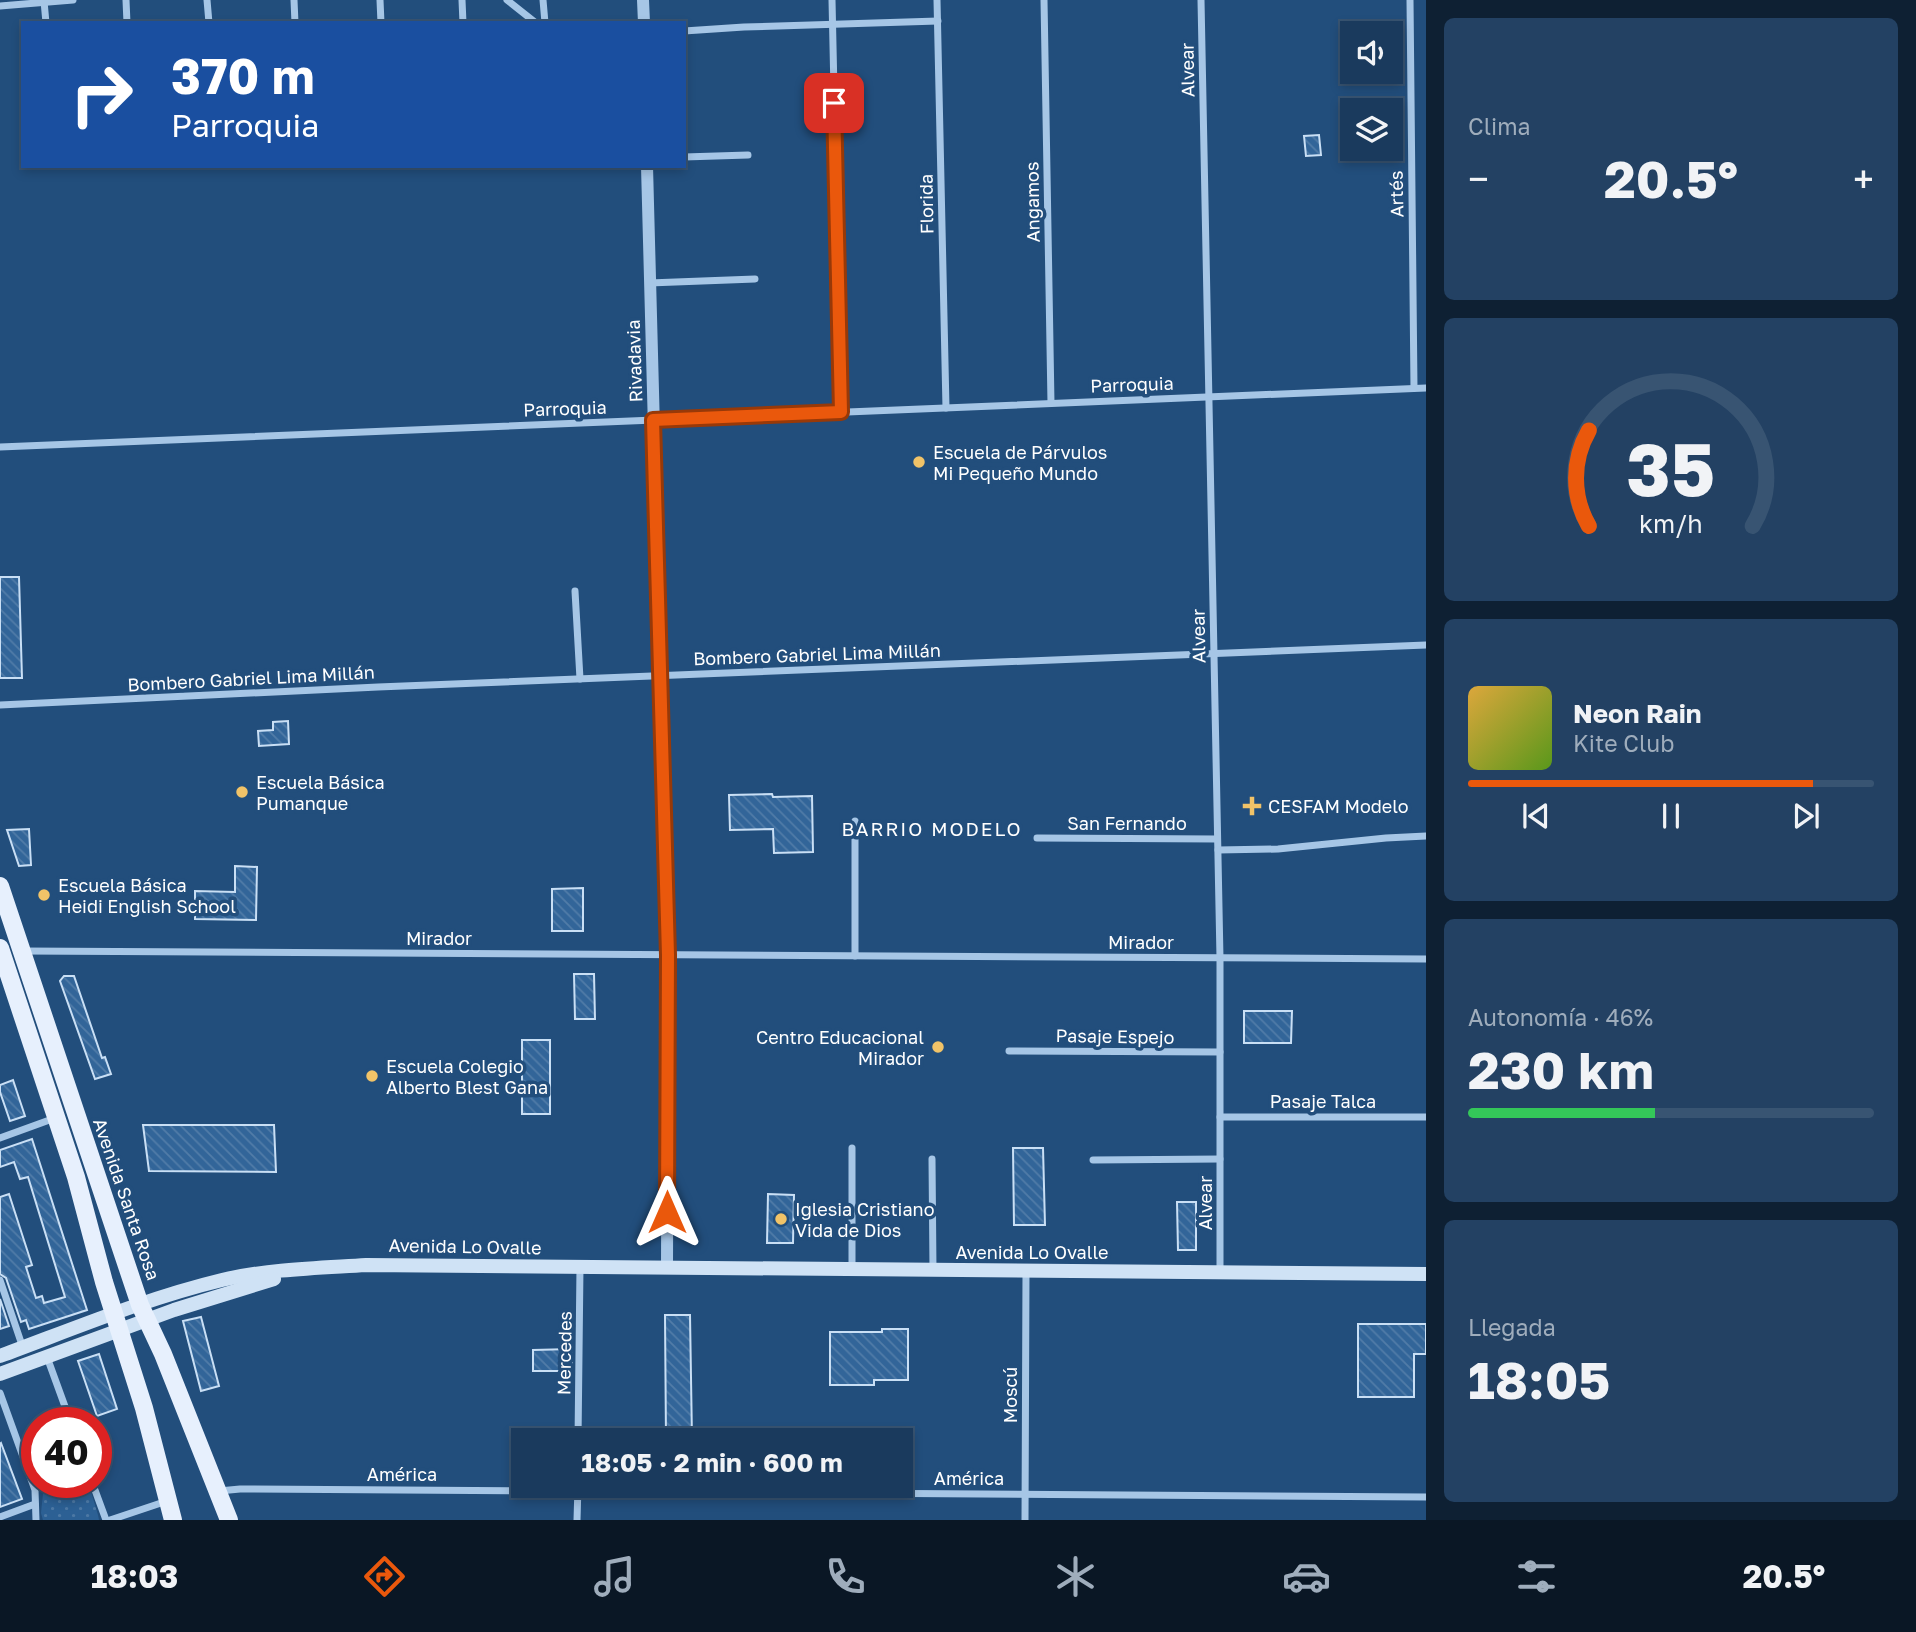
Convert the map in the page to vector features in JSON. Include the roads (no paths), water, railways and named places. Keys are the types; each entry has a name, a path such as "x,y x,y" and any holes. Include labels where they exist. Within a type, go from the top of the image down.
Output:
{"main road":[{"name":"Avenida Santa Rosa","path":"0,886 144,1312 229,1520"},
{"path":"0,948 82,1196 144,1408 173,1520"},
{"name":"Avenida Lo Ovalle","path":"0,1374 47,1357 144,1312 302,1270 366,1265 1426,1274"},
{"name":"Avenida Lo Ovalle","path":"0,1356 118,1322"}],"street":[{"path":"0,6 73,0"},
{"path":"125,0 127,21"},
{"path":"207,0 209,21"},
{"path":"294,0 295,21"},
{"path":"380,0 381,21"},
{"path":"462,0 463,21"},
{"path":"507,0 533,21"},
{"path":"543,0 545,21"},
{"path":"643,0 643,21"},
{"path":"832,0 841,412"},
{"name":"Florida","path":"937,0 946,408"},
{"name":"Angamos","path":"1044,0 1051,403"},
{"name":"Alvear","path":"1201,0 1220,958 1220,1272"},
{"name":"Artés","path":"1410,0 1414,388"},
{"path":"44,1 46,21"},
{"path":"686,31 937,21"},
{"path":"686,157 748,155"},
{"name":"Rivadavia","path":"647,168 668,955 667,1268"},
{"path":"649,283 755,279"},
{"name":"Parroquia","path":"0,447 1426,388"},
{"path":"575,591 580,679"},
{"name":"Bombero Gabriel Lima Millán","path":"0,705 1426,645"},
{"path":"855,821 855,956"},
{"path":"1218,850 1278,849 1378,838 1426,836"},
{"name":"San Fernando","path":"1037,838 1217,839"},
{"name":"Mirador","path":"22,951 1426,959"},
{"name":"Pasaje Espejo","path":"1009,1051 1220,1052"},
{"name":"Pasaje Talca","path":"1220,1117 1426,1116"},
{"path":"0,1138 56,1117"},
{"path":"852,1148 852,1270"},
{"path":"932,1159 933,1270"},
{"path":"1093,1160 1220,1159"},
{"name":"Mercedes","path":"578,1428 580,1267"},
{"name":"Moscú","path":"1025,1520 1026,1271"},
{"path":"0,1280 23,1348"},
{"path":"47,1357 65,1407"},
{"path":"0,1393 35,1490 36,1520"},
{"name":"América","path":"218,1491 511,1488"},
{"name":"América","path":"913,1492 1426,1497"},
{"path":"99,1498 108,1520 167,1501"},
{"path":"577,1520 578,1498"},
{"path":"0,1517 35,1504"}],"place":[{"name":"Escuela de Párvulos Mi Pequeño Mundo","path":"919,462"},
{"name":"Escuela Básica Pumanque","path":"242,792"},
{"name":"CESFAM Modelo","path":"1252,806"},
{"name":"Escuela Básica Heidi English School","path":"44,895"},
{"name":"Centro Educacional Mirador","path":"938,1047"},
{"name":"Escuela Colegio Alberto Blest Gana","path":"372,1076"},
{"name":"Iglesia Cristiano Vida de Dios","path":"781,1219"}],"district":[{"name":"BARRIO MODELO","path":"932,828"}]}
